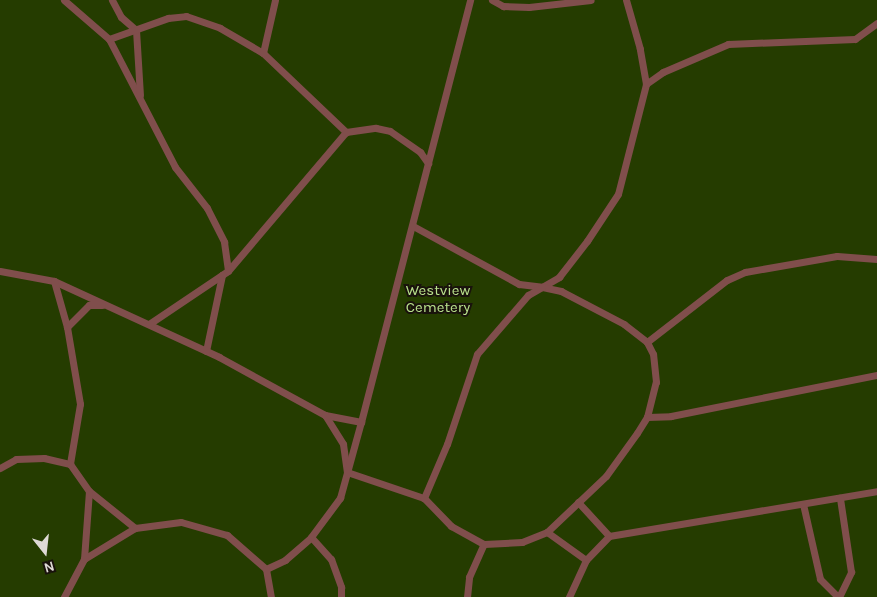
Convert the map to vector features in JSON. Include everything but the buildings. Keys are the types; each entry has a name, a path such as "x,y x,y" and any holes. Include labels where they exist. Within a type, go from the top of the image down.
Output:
{"lane":[{"path":"64,0 109,39 175,167 207,208 224,242 225,273 206,351"},
{"path":"112,0 121,17 136,30 140,99"},
{"path":"263,53 275,0"},
{"path":"266,569 286,560 311,537 340,498 362,422 470,0"},
{"path":"492,0 503,6 529,7 591,0"},
{"path":"424,498 447,444 477,354 518,304 559,277 618,194 646,84 640,49 626,0"},
{"path":"109,39 168,18 186,16 220,28 263,53 346,132"},
{"path":"646,84 663,72 728,44 855,39 877,23"},
{"path":"149,324 225,273 346,132 376,128 390,131 420,152 428,163"},
{"path":"347,472 424,498 451,526 484,544 522,542 547,532 606,476 647,417 656,382 653,354 647,342 601,311 562,291 519,284 413,226"},
{"path":"647,342 727,280 745,272 837,256 877,259"},
{"path":"0,271 54,281 206,351 325,415 362,422"},
{"path":"54,281 68,327 80,404 70,464 89,492 135,528"},
{"path":"68,327 89,305 108,305"},
{"path":"647,417 670,416 877,375"},
{"path":"325,415 343,444 347,472"},
{"path":"0,468 16,459 34,458 70,464"},
{"path":"569,597 586,560 608,536 877,491"},
{"path":"64,597 84,559 89,492"},
{"path":"803,504 820,579 839,597 852,572 840,498"},
{"path":"578,502 608,536"},
{"path":"84,559 135,528 181,522 226,534 266,569 271,597"},
{"path":"547,532 586,560"},
{"path":"311,537 331,559 341,587 341,597"},
{"path":"467,597 469,577 484,544"}],"green space":[{"name":"Westview Cemetery","path":"0,0 877,0 877,597 0,597"}]}
